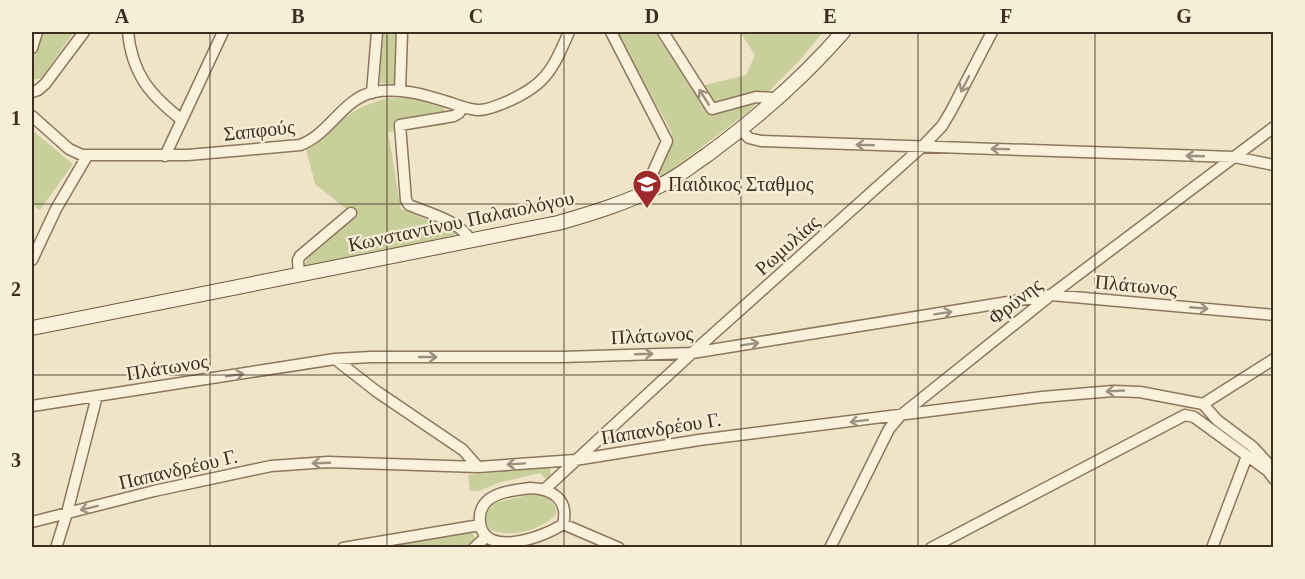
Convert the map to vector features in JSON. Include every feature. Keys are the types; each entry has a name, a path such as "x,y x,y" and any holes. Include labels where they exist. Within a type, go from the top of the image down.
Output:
{"street":[{"path":"32,48 37,32"},
{"path":"32,92 45,84 84,32"},
{"path":"128,32 132,59 143,82 155,97 182,120"},
{"path":"165,156 223,32"},
{"path":"372,93 377,32"},
{"path":"400,91 402,32"},
{"name":"Σαπφούς","path":"87,156 165,156 300,145 312,140 352,103 372,93 400,91 421,94 463,107 488,109 533,88 551,71 569,32"},
{"path":"611,32 667,141 642,194"},
{"path":"663,32 712,109 756,97 776,99"},
{"name":"Κωνσταντίνου Παλαιολόγου","path":"32,328 558,223 642,194 663,185 685,171 741,130 820,57 843,32"},
{"name":"Ρωμυλίας","path":"545,489 692,353 923,147 942,126 951,111 992,32"},
{"path":"463,107 454,116 400,125 406,200 409,205 457,226 465,231 471,241"},
{"path":"32,116 69,149 87,156 56,209 32,260"},
{"name":"Φρύνης","path":"830,548 889,429 900,416 1052,295 1274,127"},
{"path":"741,130 749,138 761,141 1234,157 1274,165"},
{"path":"299,275 300,256 351,213"},
{"name":"Πλάτωνος","path":"32,406 335,359 562,357 692,353 1052,295 1274,315"},
{"path":"335,359 376,391 463,450 478,467"},
{"path":"1203,404 1274,359"},
{"name":"Παπανδρέου Γ.","path":"32,522 154,491 271,466 328,462 478,467 575,460 699,440 1113,391 1140,392 1203,404"},
{"path":"56,548 97,396"},
{"path":"1173,399 1179,406 1179,417"},
{"path":"1203,404 1204,425"},
{"path":"1203,404 1217,420 1253,447 1272,473"},
{"path":"931,548 1179,417 1189,415 1272,473"},
{"path":"1212,548 1247,456"},
{"path":"531,488 545,489 555,495 563,505 566,515 563,524 525,544 494,541 486,537 480,525 480,511 487,501 501,494 531,488"},
{"path":"563,524 619,548"},
{"path":"343,548 480,525"},
{"path":"474,548 486,537"}],"green space":[{"path":"42,32 74,32 41,78 32,80 32,63"},
{"path":"382,32 399,32 396,84 379,83"},
{"path":"616,32 662,32 657,35 694,92 701,86 746,75 755,55 740,32 823,32 800,60 748,112 657,181 653,179 673,140 671,131"},
{"path":"389,98 415,98 444,107 446,125 388,132 401,209 462,234 305,267 307,257 355,216 315,184 306,149 354,112"},
{"path":"32,130 73,164 40,210 32,205"},
{"path":"550,466 551,477 546,479 540,473 498,483 479,491 470,491 468,475"},
{"path":"532,494 546,496 556,507 556,515 549,521 524,532 507,533 490,530 486,522 486,513 494,503"},
{"path":"471,531 476,539 466,547 382,548"}],"place":[{"name":"Παιδικος Σταθμος","path":"647,210"}]}
